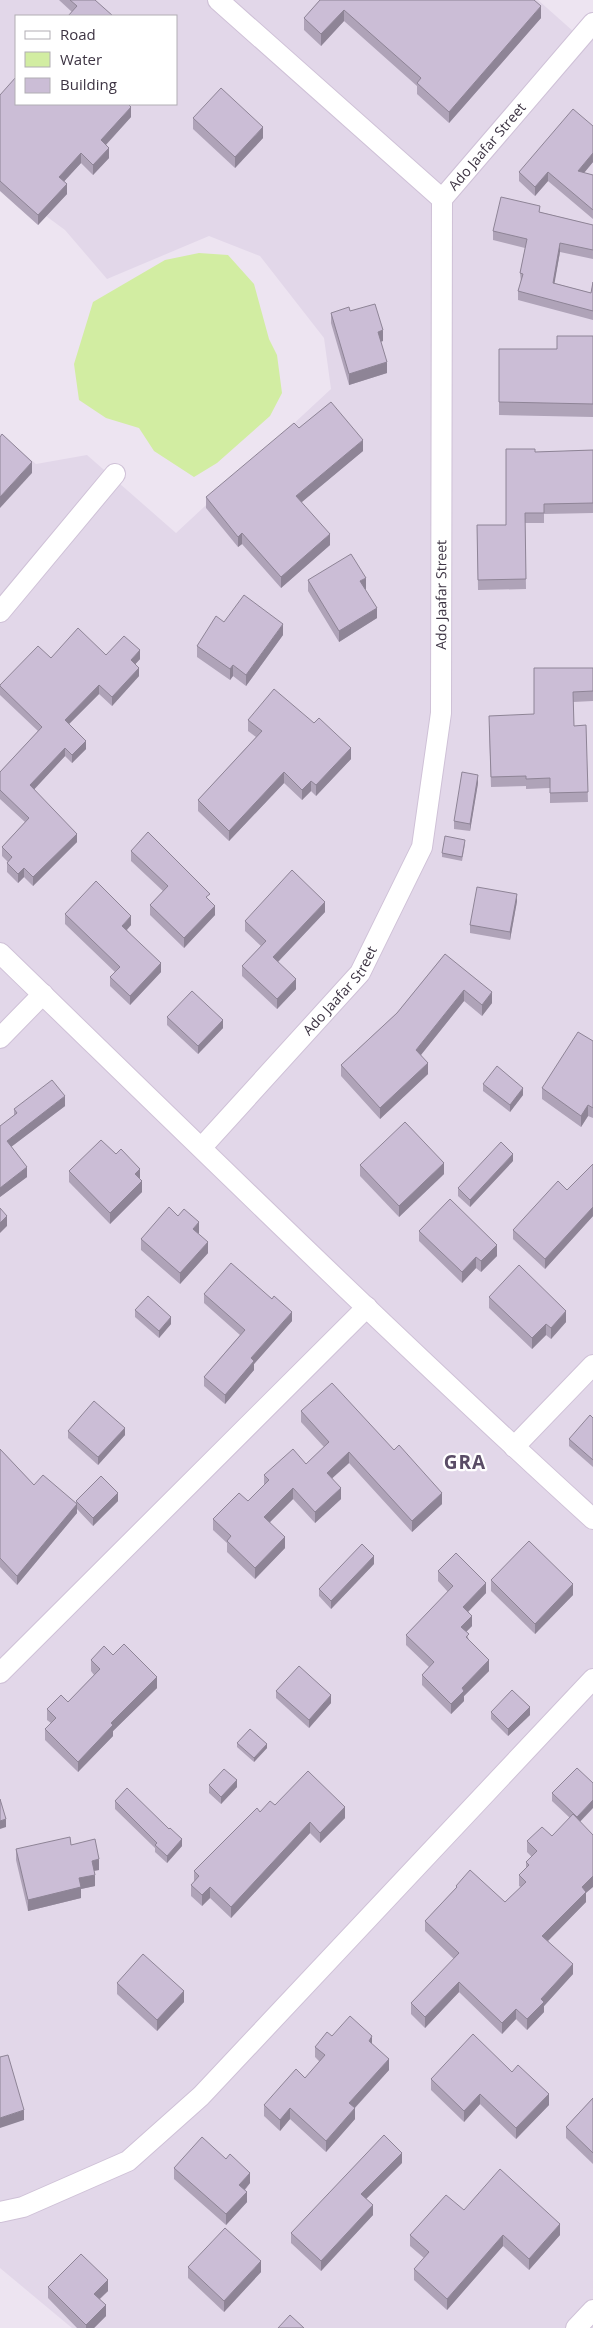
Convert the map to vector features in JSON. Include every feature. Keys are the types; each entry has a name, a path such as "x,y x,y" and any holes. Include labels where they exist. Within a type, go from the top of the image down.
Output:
{"street":[{"path":"218,0 442,199"},
{"name":"Ado Jaafar Street","path":"202,1148 360,973 422,847 441,713 442,199 593,22"},
{"path":"0,612 115,474"},
{"path":"0,953 367,1307 514,1447 593,1519"},
{"path":"0,1038 43,994"},
{"path":"0,1673 367,1307"},
{"path":"514,1447 593,1366"},
{"path":"0,2212 23,2207 128,2161 201,2096 593,1679"},
{"path":"576,2328 593,2310"}],"shaded area":[{"path":"0,0 538,0 583,40 593,33 593,2328 72,2328 0,2268 0,433 36,464 87,455 176,533 331,389 324,338 260,256 209,236 107,279 65,230 0,182"}],"water":[{"path":"199,253 228,255 254,284 269,339 277,355 282,393 270,416 217,463 194,477 154,451 139,428 106,418 79,400 74,364 93,302 165,260"}],"building":[{"path":"70,0 95,0 112,15 69,15 77,6"},
{"path":"320,0 534,0 541,6 449,112 417,83 421,78 344,10 321,34 304,18"},
{"path":"15,78 15,105 129,105 131,107 101,140 109,148 93,165 81,153 59,177 67,184 38,215 0,181 0,95"},
{"path":"221,88 263,127 235,157 193,118"},
{"path":"573,109 593,126 593,153 578,171 593,175 593,210 548,172 535,187 519,172"},
{"path":"501,197 540,206 539,212 593,225 593,250 560,243 553,283 591,293 593,282 593,311 518,291 523,274 520,273 527,239 493,231"},
{"path":"375,304 383,330 378,332 387,362 349,374 331,313 349,307 350,311"},
{"path":"557,336 593,336 593,404 499,402 499,349 557,349"},
{"path":"331,402 363,440 296,496 330,534 281,577 242,533 238,537 206,497 294,423 299,428"},
{"path":"2,434 32,462 0,497 0,437"},
{"path":"506,449 535,449 535,452 593,450 593,503 544,504 544,513 525,513 526,579 478,580 477,525 506,525"},
{"path":"351,554 366,578 360,581 377,608 339,631 308,580"},
{"path":"244,595 283,624 246,675 233,665 230,669 197,646 216,616 224,622"},
{"path":"78,628 106,655 124,636 140,650 131,660 139,668 112,697 99,685 65,720 86,741 72,755 65,748 30,785 77,834 33,877 24,868 18,874 7,863 12,857 2,847 29,818 0,790 0,772 42,727 0,685 38,646 51,658"},
{"path":"534,668 593,668 593,691 573,692 574,726 586,725 588,792 550,793 550,778 526,779 526,776 491,777 489,716 534,714"},
{"path":"274,689 314,723 319,718 351,748 316,785 311,781 302,790 284,772 229,831 198,800 262,731 248,720"},
{"path":"462,772 478,775 470,824 454,821"},
{"path":"148,832 210,894 206,897 215,906 184,938 150,905 168,886 131,851"},
{"path":"445,836 465,840 462,857 442,853"},
{"path":"292,870 325,902 273,957 296,979 277,999 242,966 266,941 245,921"},
{"path":"96,881 131,916 122,926 161,963 130,996 110,977 120,967 65,914"},
{"path":"477,887 517,894 510,932 470,925"},
{"path":"445,954 492,992 482,1005 464,990 416,1050 428,1063 380,1108 341,1065 397,1013"},
{"path":"192,991 223,1020 198,1046 167,1017"},
{"path":"578,1032 593,1041 593,1108 588,1105 581,1116 542,1088"},
{"path":"497,1066 523,1088 510,1105 483,1084"},
{"path":"52,1080 65,1096 7,1141 27,1167 0,1188 0,1126 17,1113 14,1109"},
{"path":"405,1122 444,1163 399,1206 360,1165"},
{"path":"101,1140 116,1154 121,1149 140,1169 135,1174 142,1181 110,1213 69,1171"},
{"path":"501,1142 513,1154 470,1200 458,1188"},
{"path":"593,1164 593,1207 545,1259 513,1230 558,1181 567,1190"},
{"path":"450,1199 497,1245 481,1261 476,1257 462,1272 419,1231"},
{"path":"169,1207 178,1216 184,1209 199,1222 193,1229 208,1242 180,1273 141,1239"},
{"path":"0,1208 7,1216 0,1223"},
{"path":"231,1263 272,1299 274,1296 292,1312 251,1358 254,1361 225,1395 204,1377 245,1330 204,1294"},
{"path":"519,1265 566,1311 551,1328 546,1324 532,1338 489,1297"},
{"path":"148,1296 171,1317 159,1331 135,1310"},
{"path":"332,1383 394,1450 399,1445 442,1493 412,1521 349,1452 327,1473 341,1488 315,1512 293,1488 264,1517 285,1537 255,1568 227,1541 231,1536 213,1519 239,1493 248,1501 269,1480 264,1475 293,1449 306,1464 329,1442 301,1411"},
{"path":"94,1401 125,1428 98,1457 68,1431"},
{"path":"590,1415 593,1418 593,1460 569,1439"},
{"path":"0,1449 34,1485 43,1475 77,1504 17,1576 0,1558"},
{"path":"101,1476 118,1493 93,1518 76,1501"},
{"path":"529,1541 573,1584 535,1624 491,1580"},
{"path":"362,1544 374,1556 331,1601 319,1589"},
{"path":"456,1553 486,1583 463,1607 472,1616 461,1627 469,1634 466,1637 489,1660 462,1688 464,1691 451,1704 422,1675 434,1662 406,1635 453,1586 438,1571"},
{"path":"124,1644 157,1677 111,1723 113,1725 78,1762 45,1729 56,1718 47,1709 61,1695 68,1702 100,1669 91,1660 104,1646 113,1655"},
{"path":"299,1666 331,1695 309,1720 276,1691"},
{"path":"512,1690 530,1707 508,1729 491,1712"},
{"path":"250,1729 267,1744 254,1758 237,1743"},
{"path":"577,1768 593,1783 593,1800 577,1817 552,1793"},
{"path":"224,1769 237,1780 221,1797 209,1785"},
{"path":"308,1771 345,1807 320,1833 310,1822 231,1907 210,1887 202,1895 191,1885 199,1876 194,1871 257,1808 260,1812 270,1801 275,1805"},
{"path":"127,1788 169,1829 182,1839 167,1856 155,1845 157,1843 115,1801"},
{"path":"0,1799 6,1819 0,1821"},
{"path":"573,1814 593,1835 593,1876 582,1887 586,1892 542,1936 573,1964 541,1999 544,2002 527,2019 516,2009 502,2023 459,1982 425,2017 411,2003 459,1953 425,1921 470,1870 505,1902 526,1882 519,1875 529,1865 526,1862 537,1851 527,1841 542,1827 552,1836"},
{"path":"70,1837 71,1845 95,1839 99,1859 92,1861 95,1875 79,1878 81,1887 28,1900 16,1849"},
{"path":"143,1954 184,1991 157,2020 117,1983"},
{"path":"350,2016 372,2036 369,2041 389,2059 349,2103 355,2108 326,2141 290,2108 280,2120 264,2105 296,2069 305,2078 325,2055 315,2047 327,2032 332,2036"},
{"path":"473,2034 512,2072 518,2065 549,2094 516,2128 480,2094 464,2111 431,2079"},
{"path":"8,2055 24,2110 0,2118 0,2057"},
{"path":"593,2098 593,2153 566,2127"},
{"path":"384,2135 402,2153 361,2194 373,2205 321,2261 291,2233"},
{"path":"202,2137 226,2159 230,2154 250,2173 239,2185 247,2192 226,2214 174,2168"},
{"path":"500,2169 560,2224 529,2259 503,2235 447,2299 414,2269 429,2252 410,2235 446,2195 464,2210"},
{"path":"225,2228 261,2261 224,2301 188,2267"},
{"path":"81,2254 108,2280 94,2294 106,2305 86,2325 48,2287"},
{"path":"290,2315 304,2328 278,2328"}],"district":[{"name":"GRA","path":"465,1462"}]}
